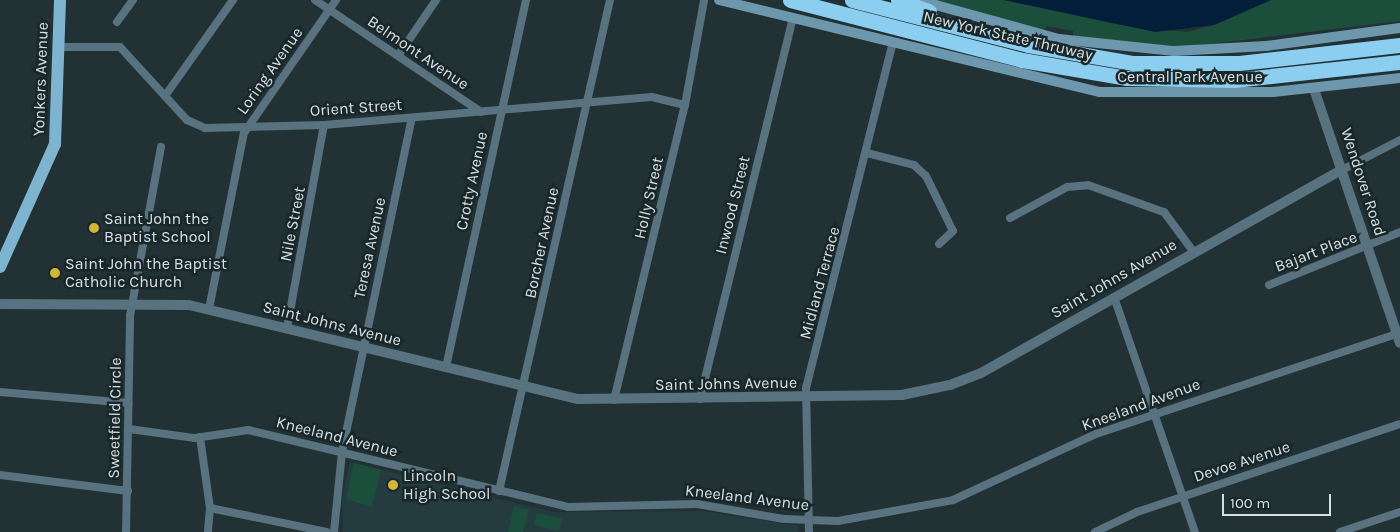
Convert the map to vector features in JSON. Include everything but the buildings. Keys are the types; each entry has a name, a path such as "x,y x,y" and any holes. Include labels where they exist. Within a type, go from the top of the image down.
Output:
{"highway":[{"name":"New York State Thruway","path":"790,0 1040,64 1127,78 1234,80 1400,63"},
{"name":"New York State Thruway","path":"852,0 1080,56 1159,64 1238,63 1400,46"},
{"path":"898,0 942,15 961,28"},
{"path":"1357,50 1400,41"}],"main road":[{"name":"Yonkers Avenue","path":"0,267 4,245 55,144 61,47 60,0"},
{"name":"Central Park Avenue","path":"719,0 892,44 1099,92 1143,95 1314,89 1400,78"},
{"name":"Central Park Avenue","path":"919,0 1059,38 1157,50 1257,47 1400,28"}],"street":[{"path":"117,22 133,0"},
{"path":"165,96 233,0"},
{"name":"Belmont Avenue","path":"314,0 480,112"},
{"name":"Loring Avenue","path":"209,309 248,125 336,0"},
{"path":"398,56 436,0"},
{"name":"Crotty Avenue","path":"446,367 526,0"},
{"name":"Borcher Avenue","path":"499,491 524,386 584,101 610,0"},
{"name":"Holly Street","path":"614,400 685,105 704,0"},
{"name":"Inwood Street","path":"700,399 793,18"},
{"name":"Midland Terrace","path":"809,532 806,397 867,153 892,44"},
{"name":"Orient Street","path":"61,47 120,47 192,124 205,128 248,125 324,125 584,101 652,97 685,105"},
{"name":"Wendover Road","path":"1314,89 1399,336"},
{"name":"Teresa Avenue","path":"334,532 342,452 412,118"},
{"name":"Nile Street","path":"287,328 324,125"},
{"name":"Saint Johns Avenue","path":"0,304 132,304 209,309 578,400 902,395 958,383 1193,251 1400,140"},
{"name":"Sweetfield Circle","path":"126,532 132,304 161,147"},
{"path":"867,153 914,165 926,176 953,231 939,244"},
{"path":"1010,218 1068,187 1088,185 1164,212 1193,251"},
{"name":"Bajart Place","path":"1269,285 1368,248 1400,232"},
{"path":"1114,296 1195,532"},
{"name":"Kneeland Avenue","path":"129,429 200,437 248,430 568,507 697,504 809,520 877,517 953,500 1096,434 1155,413 1399,336"},
{"path":"0,392 129,403"},
{"name":"Devoe Avenue","path":"1100,531 1183,496 1400,424"},
{"path":"200,437 210,508 208,532"},
{"path":"0,475 128,491"},
{"path":"210,508 327,532"},
{"path":"1340,532 1400,512"}],"shaded area":[{"name":"Lincoln High School","path":"350,462 553,512 702,511 798,526 798,532 343,532 342,499"}],"green space":[{"path":"935,0 1004,0 1120,25 1187,32 1214,25 1271,0 1400,0 1400,21 1176,48 1073,38 1073,31 1047,26 1043,31"},
{"path":"354,463 381,470 372,507 346,499"},
{"path":"514,506 529,510 523,532 508,532"},
{"path":"537,513 562,519 559,531 534,525"}],"water":[{"path":"1004,0 1271,0 1214,25 1155,32"}],"place":[{"name":"Saint John the Baptist School","path":"94,228"},
{"name":"Saint John the Baptist Catholic Church","path":"55,273"},
{"name":"Lincoln High School","path":"393,485"}]}
